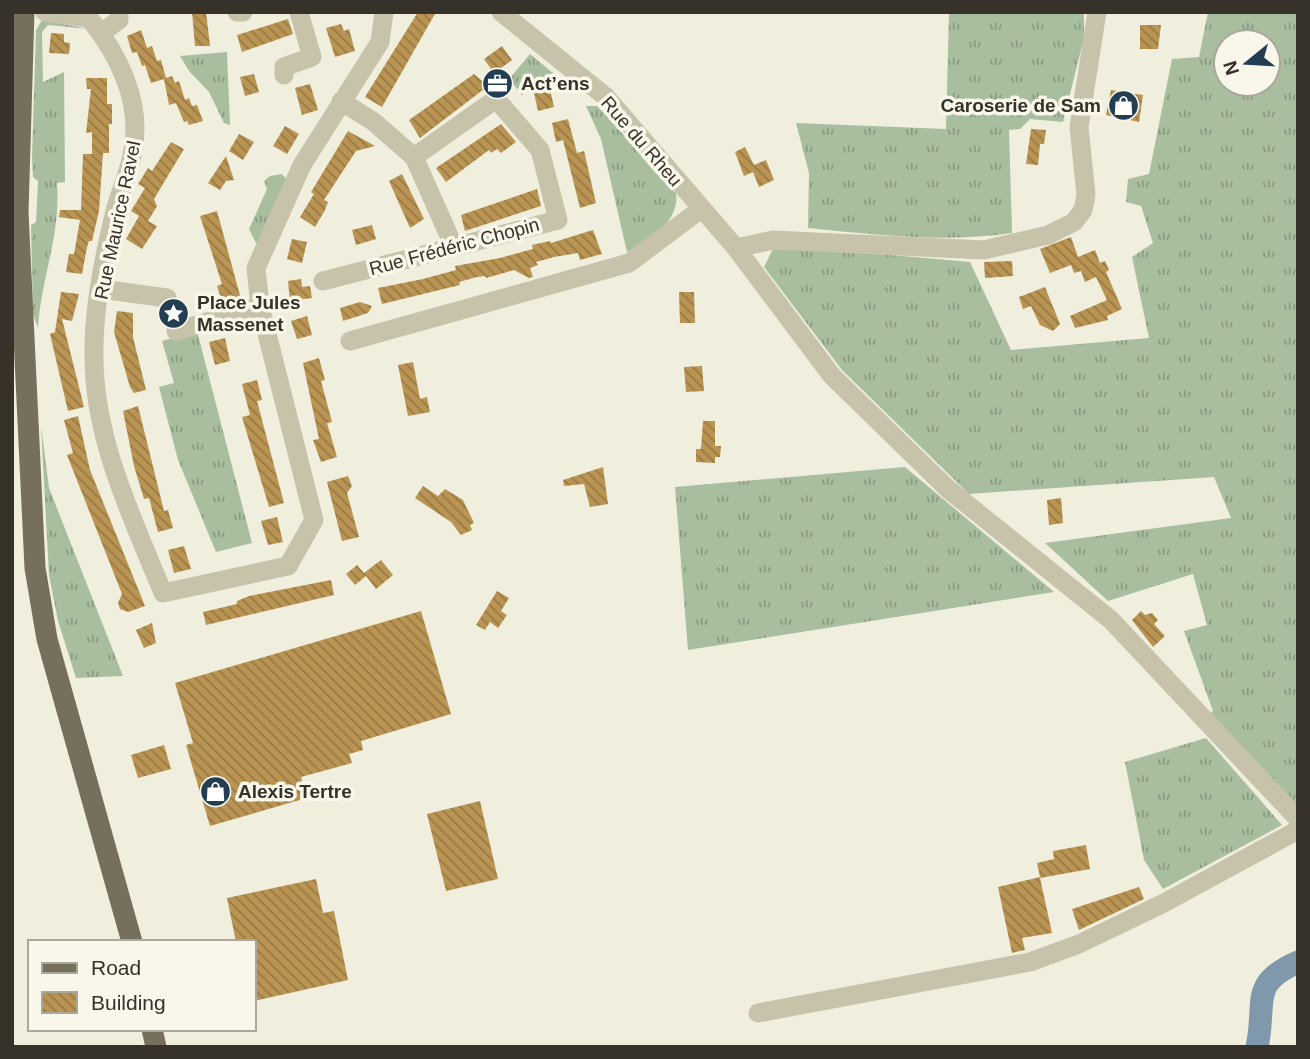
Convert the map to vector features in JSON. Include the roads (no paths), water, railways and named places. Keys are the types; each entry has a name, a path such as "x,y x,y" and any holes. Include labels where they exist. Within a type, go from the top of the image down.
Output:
{"main road":[{"path":"24,12 18,198 32,529 45,627 131,940"}],"street":[{"path":"45,12 93,21 119,20 119,12"},
{"path":"237,12 243,12"},
{"path":"284,75 284,67 312,57 299,12"},
{"path":"176,331 260,306 256,268 302,165 380,42 384,12"},
{"name":"Rue du Rheu","path":"501,12 606,97 736,247 832,376 947,489 1111,620 1298,819"},
{"path":"736,247 773,240 984,250 1048,236 1074,222 1083,210 1086,195 1079,128 1097,12"},
{"name":"Rue Maurice Ravel","path":"93,21 132,92 135,133 133,152 115,212 101,289 93,347 95,382 113,471 163,593 288,566 314,520 260,306"},
{"name":"Rue Frédéric Chopin","path":"323,281 558,219 540,150 496,99 414,157"},
{"path":"341,101 374,122 414,157 454,247"},
{"path":"350,341 629,264 701,209"},
{"path":"101,289 167,298"},
{"path":"758,1013 1030,962 1079,944 1164,903 1298,830"}],"waterway":[{"path":"1257,1047 1262,996 1266,987 1282,970 1298,962"}],"place":[{"name":"Act’ens","path":"498,83"},
{"name":"Caroserie de Sam","path":"1124,105"},
{"name":"Place Jules Massenet","path":"174,313"},
{"name":"Alexis Tertre","path":"215,791"}]}
